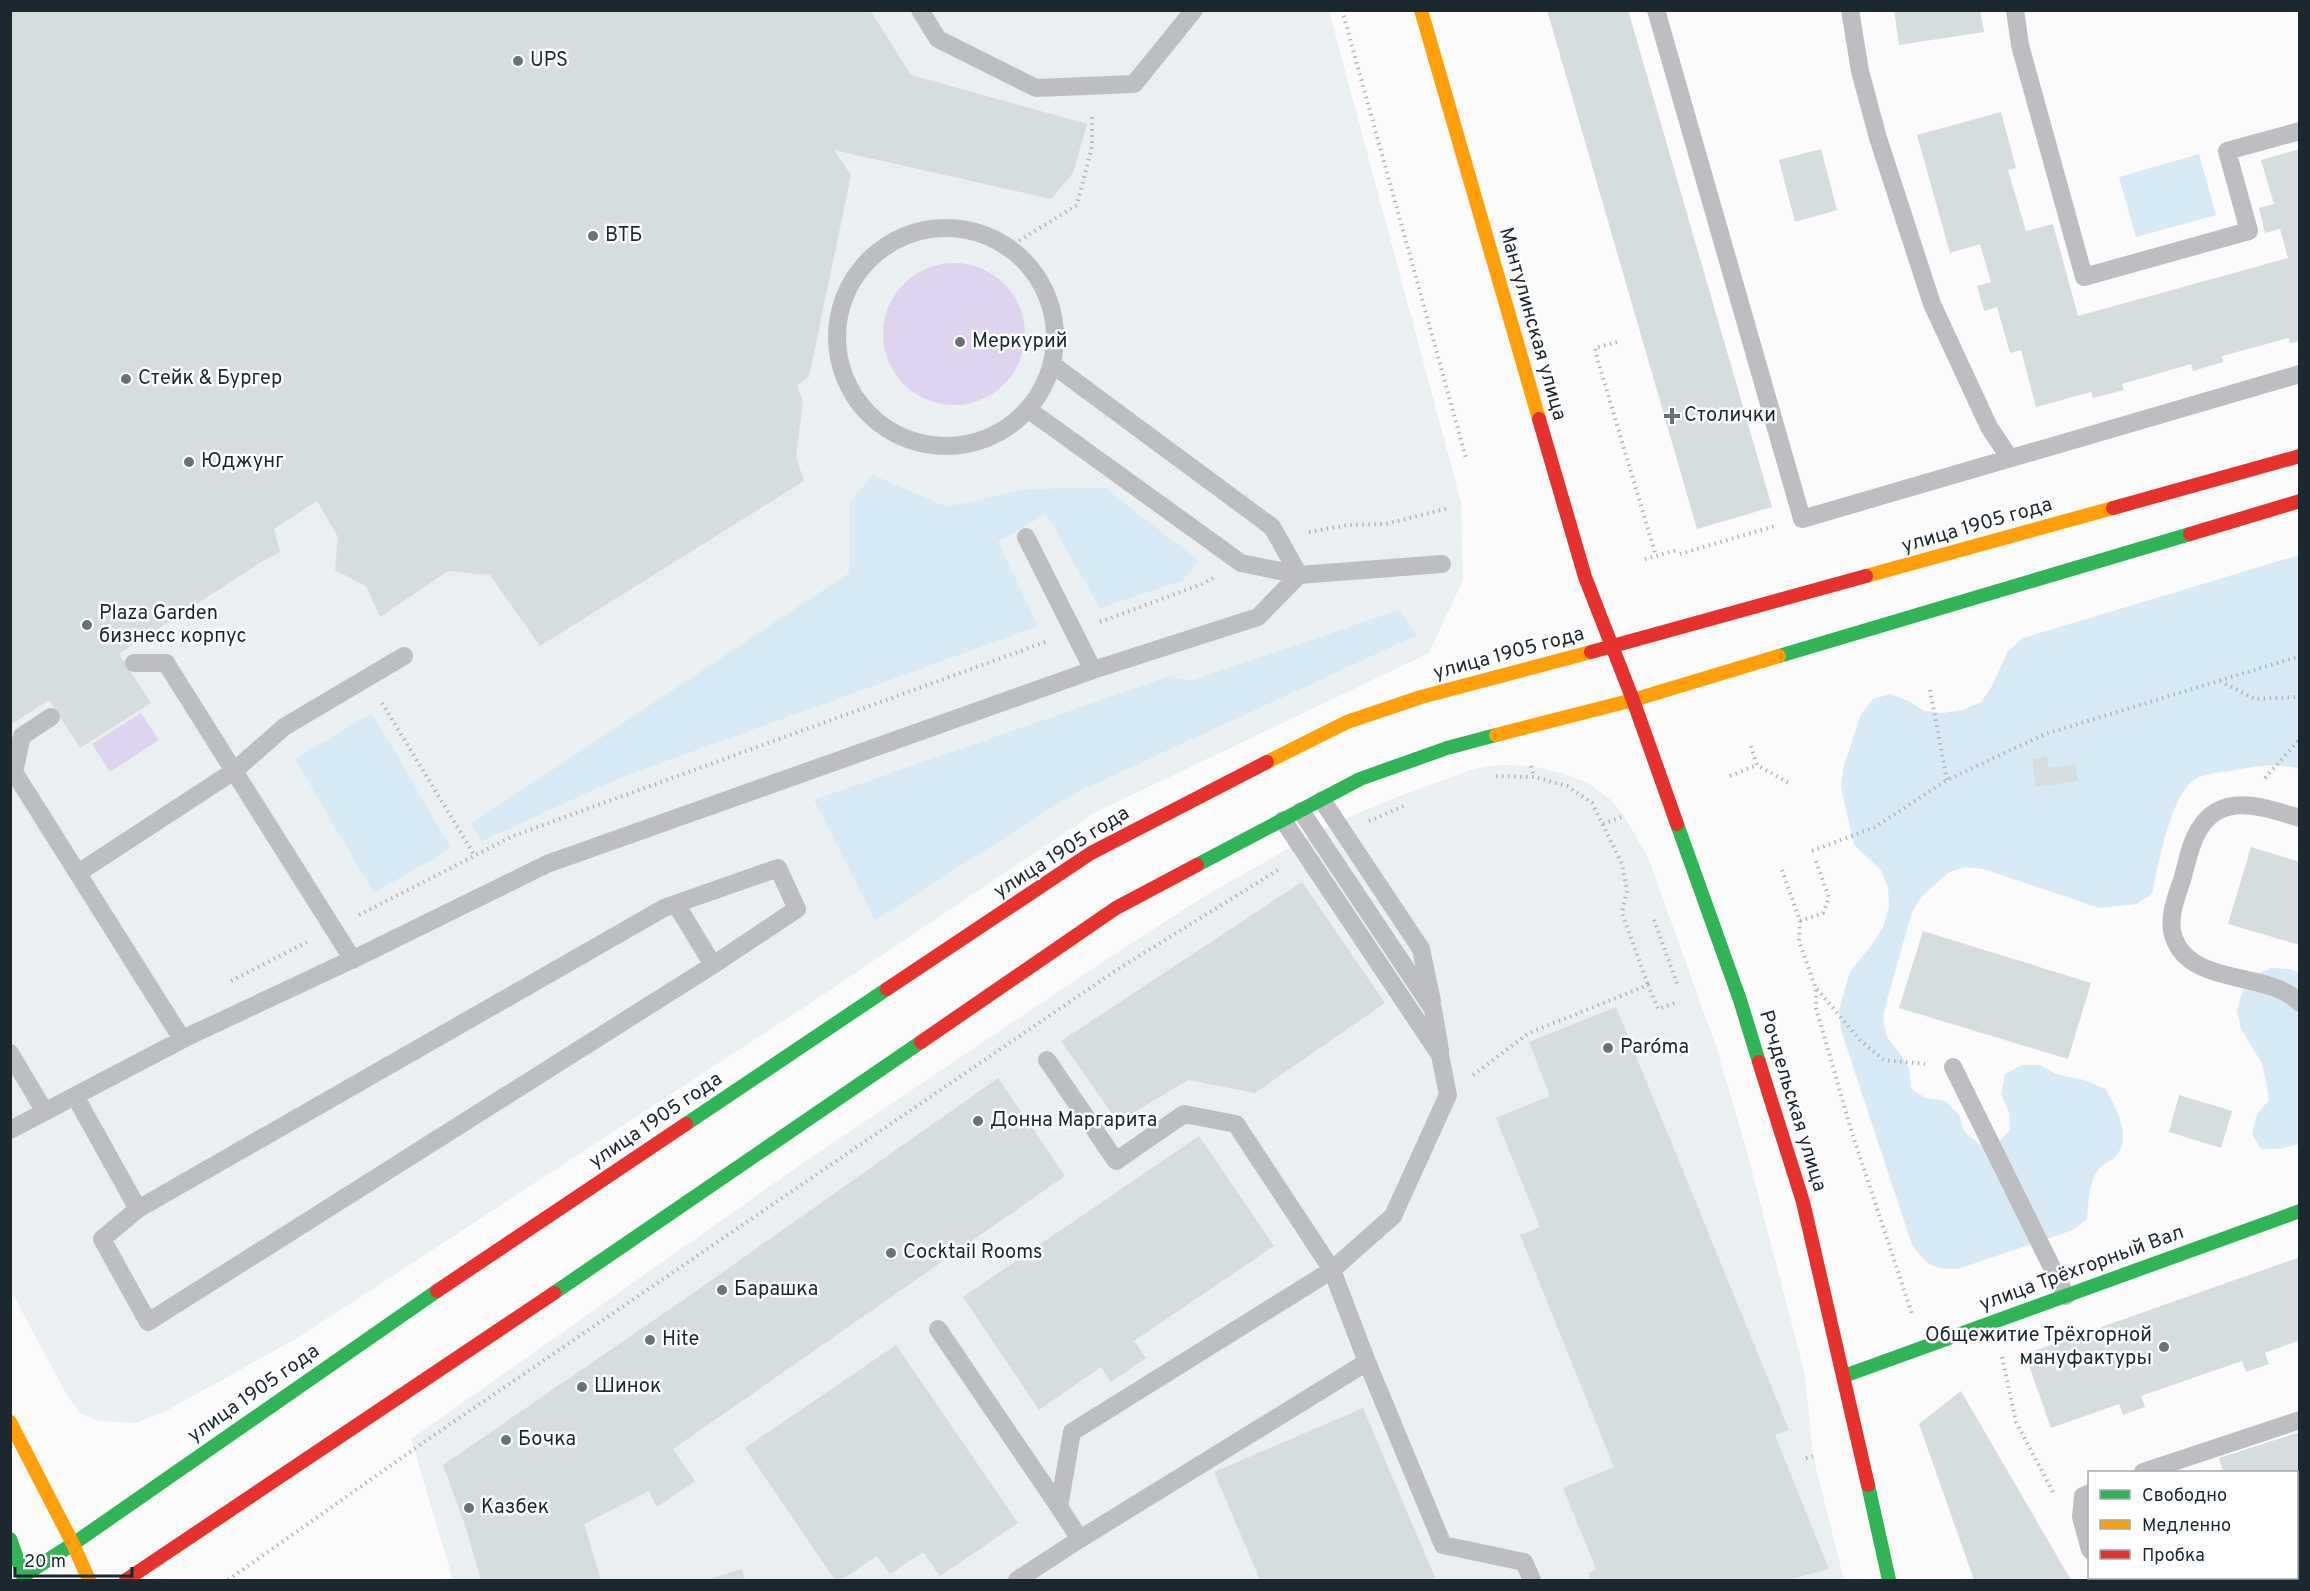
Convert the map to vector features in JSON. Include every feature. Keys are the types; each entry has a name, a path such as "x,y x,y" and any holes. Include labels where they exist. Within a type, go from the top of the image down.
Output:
{"main road":[{"name":"Мантулинская улица","path":"1421,10 1585,577 1612,647"},
{"name":"улица 1905 года","path":"24,1578 414,1306 1091,853 1347,722 1421,697 1612,647 2300,456"},
{"path":"126,1581 460,1358 1116,908 1360,779 1447,748 1633,700 2300,501"},
{"name":"Рочдельская улица","path":"1612,647 1740,1000 1803,1202 1889,1581"},
{"name":"улица Трёхгорный Вал","path":"1844,1376 2300,1210"},
{"path":"10,1422 73,1544 89,1581"},
{"path":"10,1539 24,1578"}],"lane":[{"path":"920,10 938,39 1036,88 1134,84 1194,10"},
{"path":"1656,10 1802,519 2300,374"},
{"path":"1850,10 1860,71 1878,138 1932,304 1989,427 2009,457"},
{"path":"2015,10 2020,45 2084,277 2249,231 2227,151 2300,131"},
{"path":"934,227 974,230 1009,247 1039,279 1055,321 1053,364 1043,389 1029,410 999,433 964,446 926,445 891,432 862,408 842,374 836,335 844,296 864,262 896,238 934,227"},
{"path":"1053,364 1272,527 1299,576"},
{"path":"1029,410 1241,563 1299,576 1442,564"},
{"path":"1026,537 1093,670"},
{"path":"10,1130 182,1039 353,960 547,864 1093,670 1258,617 1299,576"},
{"path":"78,873 234,771 284,727 404,656"},
{"path":"134,663 166,663 353,960"},
{"path":"51,717 22,736 14,772 182,1039"},
{"path":"1059,1507 1072,1432 1332,1270 1393,1216 1448,1095 1421,949 1322,800"},
{"path":"2300,818 2259,806 2243,804 2226,807 2212,815 2200,826 2193,842 2173,907 2171,923 2174,938 2181,951 2192,962 2206,969 2279,990 2300,1003"},
{"path":"1301,811 1433,1009"},
{"path":"1283,820 1440,1055"},
{"path":"778,868 797,909 713,965 148,1322 102,1239 138,1209 664,908 778,868"},
{"path":"676,904 713,965"},
{"path":"10,1053 45,1112"},
{"path":"1047,1060 1116,1161 1184,1114 1236,1124 1332,1270 1367,1362 1443,1545 1524,1562 1532,1581"},
{"path":"1953,1067 2066,1296"},
{"path":"75,1096 138,1209"},
{"path":"938,1329 1080,1539"},
{"path":"1017,1581 1080,1539 1367,1362"},
{"path":"2149,1471 2300,1420"},
{"path":"2086,1494 2081,1517 2088,1543"}],"path":[{"path":"1342,10 1466,458"},
{"path":"1009,247 1077,205 1092,146 1092,86"},
{"path":"1617,342 1595,348 1656,556"},
{"path":"1281,543 1317,529 1386,524 1449,508"},
{"path":"1645,559 1802,519"},
{"path":"229,982 513,836 1202,584 1241,563"},
{"path":"1812,851 1875,827 1947,780 2045,734 2300,656"},
{"path":"368,678 475,856"},
{"path":"2220,681 2255,699 2300,698"},
{"path":"1930,690 1947,780"},
{"path":"2243,804 2300,738"},
{"path":"1751,746 1757,765 1789,783"},
{"path":"1730,776 1757,765"},
{"path":"1531,766 1534,777"},
{"path":"1489,777 1507,775 1534,777 1567,786 1592,803 1622,864 1627,890 1622,913 1658,1009 1677,1002"},
{"path":"1344,833 1407,804"},
{"path":"1603,824 1624,816"},
{"path":"228,1581 437,1433 1114,971 1305,855"},
{"path":"1800,921 1823,912 1829,898 1816,861"},
{"path":"1782,870 1800,921 1800,941 1816,989 1816,1008 1852,1133 1922,1347"},
{"path":"1654,920 1678,986"},
{"path":"1448,1095 1529,1033 1648,985"},
{"path":"1816,989 1860,1040 1884,1060 1953,1067"},
{"path":"2002,1356 2016,1422 2053,1493 2086,1494"},
{"path":"1806,1458 1814,1456"}],"shaded area":[{"path":"10,11 1329,11 1461,502 1463,580 1429,653 1094,813 800,1010 299,1337 166,1411 135,1423 99,1421 80,1413 67,1395 11,1291"},
{"path":"2199,154 2216,215 2136,237 2119,177"},
{"path":"954,263 981,268 1004,284 1020,307 1025,334 1020,361 1004,384 981,400 954,405 927,400 904,384 888,361 883,334 888,307 904,284 927,268"},
{"path":"873,475 947,507 1027,489 1105,488 1199,561 1182,581 1100,608 1046,514 998,542 1038,626 622,777 482,841 471,824 849,573 849,504"},
{"path":"2299,555 2299,769 2276,766 2251,767 2199,777 2189,785 2173,812 2152,894 2136,904 2099,908 1984,869 1965,867 1948,873 1921,897 1912,912 1883,1019 1887,1037 1909,1068 1911,1088 1925,1098 1946,1101 1959,1115 1964,1131 1979,1144 1997,1144 2010,1130 2009,1112 2001,1094 2005,1074 2022,1065 2040,1065 2056,1074 2084,1080 2106,1089 2118,1115 2123,1133 2120,1150 2095,1174 2087,1219 2073,1230 1958,1269 1931,1265 1912,1245 1841,1030 1839,1010 1850,972 1883,927 1889,908 1888,888 1881,870 1854,845 1841,787 1843,769 1861,714 1873,699 1890,694 1909,701 1924,711 1943,713 1962,710 1981,702 1992,686 2008,651 2023,638"},
{"path":"1399,610 1417,635 1073,794 875,920 814,800 1170,676 1191,681"},
{"path":"141,713 159,740 110,772 92,744"},
{"path":"372,713 451,848 374,893 295,759"},
{"path":"1498,765 1531,766 1562,773 1588,783 1611,800 1624,816 1648,857 1717,1049 1747,1152 1805,1375 1813,1456 1844,1580 453,1580 411,1439 810,1158 1205,896 1316,833 1381,803 1474,769"},
{"path":"2271,968 2290,969 2299,973 2300,1144 2279,1149 2261,1149 2252,1134 2257,1114 2269,1100 2266,1080 2261,1062 2241,1029 2237,1010 2242,993 2253,976"}],"building":[{"path":"10,10 870,10 911,75 1087,124 1073,173 1051,199 834,150 851,175 809,377 797,385 803,401 796,457 804,481 540,646 490,575 448,571 380,617 366,586 335,570 338,537 317,501 274,529 280,552 119,654 151,703 80,748 49,700 10,725"},
{"path":"1547,10 1628,10 1772,507 1697,529"},
{"path":"1894,10 1980,10 1984,32 1899,45"},
{"path":"2001,112 2016,168 2008,170 2026,231 2053,224 2078,316 2288,258 2280,229 2265,233 2259,208 2274,204 2261,160 2300,149 2300,341 2290,343 2289,338 2222,356 2223,362 2193,371 2191,364 2122,384 2124,390 2093,398 2091,392 2036,407 2021,350 2010,353 1997,307 1984,311 1977,286 1991,282 1980,244 1950,253 1917,135"},
{"path":"1821,149 1837,210 1795,222 1779,160"},
{"path":"2047,756 2048,768 2075,764 2078,781 2036,787 2032,759"},
{"path":"2251,847 2300,862 2300,945 2228,924"},
{"path":"1302,882 1385,1003 1255,1093 1188,1080 1118,1122 1061,1041"},
{"path":"1923,931 2091,983 2068,1059 1899,1008"},
{"path":"1616,1007 1789,1430 1775,1435 1829,1569 1788,1580 1591,1580 1588,1573 1596,1569 1563,1488 1614,1467 1520,1235 1540,1227 1496,1118 1550,1096 1529,1042"},
{"path":"998,1078 1065,1176 673,1449 695,1481 657,1507 649,1491 584,1524 601,1580 481,1580 466,1528 443,1465 689,1296"},
{"path":"2179,1095 2232,1111 2221,1148 2169,1132"},
{"path":"1199,1136 1274,1246 1134,1341 1146,1358 1111,1382 1101,1367 1039,1410 963,1297"},
{"name":"Общежитие Трёхгорной мануфактуры","path":"2300,1257 2300,1340 2265,1353 2269,1364 2246,1372 2242,1361 2141,1396 2145,1407 2123,1415 2119,1404 2051,1428 2025,1354"},
{"path":"896,1345 1018,1523 940,1576 923,1552 890,1574 877,1556 841,1580 835,1580 745,1448"},
{"path":"1961,1391 2071,1580 1974,1580 1919,1424"},
{"path":"1363,1408 1436,1580 1260,1580 1214,1472"},
{"path":"2300,1432 2300,1513 2298,1514 2298,1471 2223,1471 2219,1458"},
{"path":"742,1569 745,1580 706,1580"}],"traffic: fast":[{"path":"1779,656 2190,534"},
{"path":"1197,865 1360,779 1447,748 1496,735"},
{"path":"1677,824 1740,1000 1759,1062"},
{"path":"686,1124 887,989"},
{"path":"554,1293 921,1042"},
{"path":"1844,1376 2300,1211"},
{"path":"23,1576 73,1544 437,1291"},
{"path":"1868,1485 1889,1580"},
{"path":"10,1539 25,1580"}],"traffic: slow":[{"path":"1421,10 1539,419"},
{"path":"1866,576 2113,508"},
{"path":"1267,762 1347,722 1421,697 1591,652"},
{"path":"1496,735 1633,700 1779,656"},
{"path":"10,1422 89,1580"}],"traffic: jam":[{"path":"1539,419 1585,577 1633,700 1677,824"},
{"path":"2113,508 2300,456"},
{"path":"2190,534 2300,501"},
{"path":"1591,652 1866,576"},
{"path":"887,989 1091,853 1267,762"},
{"path":"921,1042 1116,908 1197,865"},
{"path":"1759,1062 1803,1202 1868,1485"},
{"path":"437,1291 686,1124"},
{"path":"126,1580 554,1293"}],"place":[{"name":"UPS","path":"518,61"},
{"name":"ВТБ","path":"593,236"},
{"name":"Меркурий","path":"960,342"},
{"name":"Стейк & Бургер","path":"126,379"},
{"name":"Столички","path":"1672,416"},
{"name":"Юджунг","path":"189,462"},
{"name":"Plaza Garden бизнесс корпус","path":"87,625"},
{"name":"Paróma","path":"1608,1048"},
{"name":"Донна Маргарита","path":"978,1121"},
{"name":"Cocktail Rooms","path":"891,1253"},
{"name":"Барашка","path":"722,1290"},
{"name":"Hite","path":"650,1340"},
{"name":"Общежитие Трёхгорной мануфактуры","path":"2164,1347"},
{"name":"Шинок","path":"582,1387"},
{"name":"Бочка","path":"506,1440"},
{"name":"Казбек","path":"469,1508"}]}
